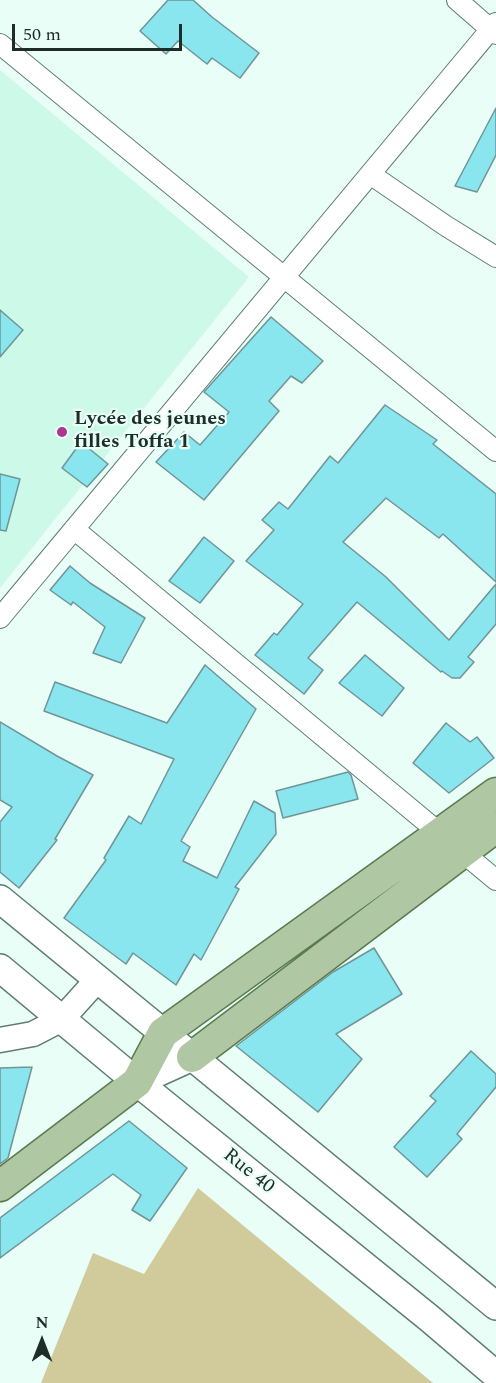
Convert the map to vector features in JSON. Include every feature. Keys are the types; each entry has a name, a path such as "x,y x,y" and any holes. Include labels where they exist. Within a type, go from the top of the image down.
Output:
{"main road":[{"path":"0,1186 136,1082 192,1057 451,843 496,794"},
{"path":"136,1082 163,1033 451,843 496,827"},
{"path":"0,899 496,1306"},
{"name":"Rue 40","path":"0,968 136,1082 429,1318 496,1375"}],"street":[{"path":"0,618 370,174 494,29 457,0"},
{"path":"0,45 496,451"},
{"path":"370,174 496,257"},
{"path":"74,529 496,880"},
{"path":"0,1040 33,1034 62,1019 98,979"}],"shaded area":[{"name":"Lycée des jeunes filles Toffa 1","path":"0,70 249,277 0,588"},
{"path":"198,1188 433,1383 41,1383 93,1253 144,1274"}],"building":[{"path":"168,0 193,0 259,53 240,78 212,58 207,64 178,41 166,54 140,31"},
{"path":"496,108 496,155 477,192 455,186"},
{"path":"0,310 23,330 0,357"},
{"path":"271,317 323,361 302,383 291,376 269,401 279,411 204,500 156,462 184,432 200,445 229,412 204,392"},
{"path":"385,405 437,440 433,444 496,494 496,582 443,534 439,538 386,498 343,542 386,577 449,640 496,584 496,624 468,657 474,662 460,678 452,678 441,672 357,602 308,658 323,670 304,694 255,655 274,633 277,635 303,604 246,561 274,530 262,520 279,502 288,509 330,456 338,463"},
{"path":"81,442 108,464 87,487 62,468"},
{"path":"0,474 20,479 6,531 0,530"},
{"path":"204,537 234,561 200,603 169,581"},
{"path":"70,566 90,583 145,618 121,663 93,653 105,627 73,602 71,605 50,590"},
{"path":"365,655 404,688 382,716 339,683"},
{"path":"205,665 256,709 181,841 190,847 183,861 217,878 254,801 275,813 276,834 235,887 239,889 201,960 194,954 176,985 133,953 126,964 64,918 106,860 104,858 129,816 141,824 174,759 44,711 55,682 167,723"},
{"path":"0,722 93,775 55,839 57,840 19,888 0,872 0,822 12,807 0,800"},
{"path":"446,723 470,742 477,737 494,758 449,793 413,763"},
{"path":"348,772 358,799 283,818 276,791"},
{"path":"374,948 402,994 336,1034 362,1059 318,1112 236,1046 333,972"},
{"path":"471,1051 496,1074 496,1087 457,1134 462,1139 427,1177 394,1147 436,1101 430,1096"},
{"path":"32,1067 8,1158 0,1164 0,1068"},
{"path":"129,1121 187,1168 150,1221 132,1210 141,1195 113,1174 0,1258 0,1218"}],"place":[{"name":"Lycée des jeunes filles Toffa 1","path":"62,432"}]}
